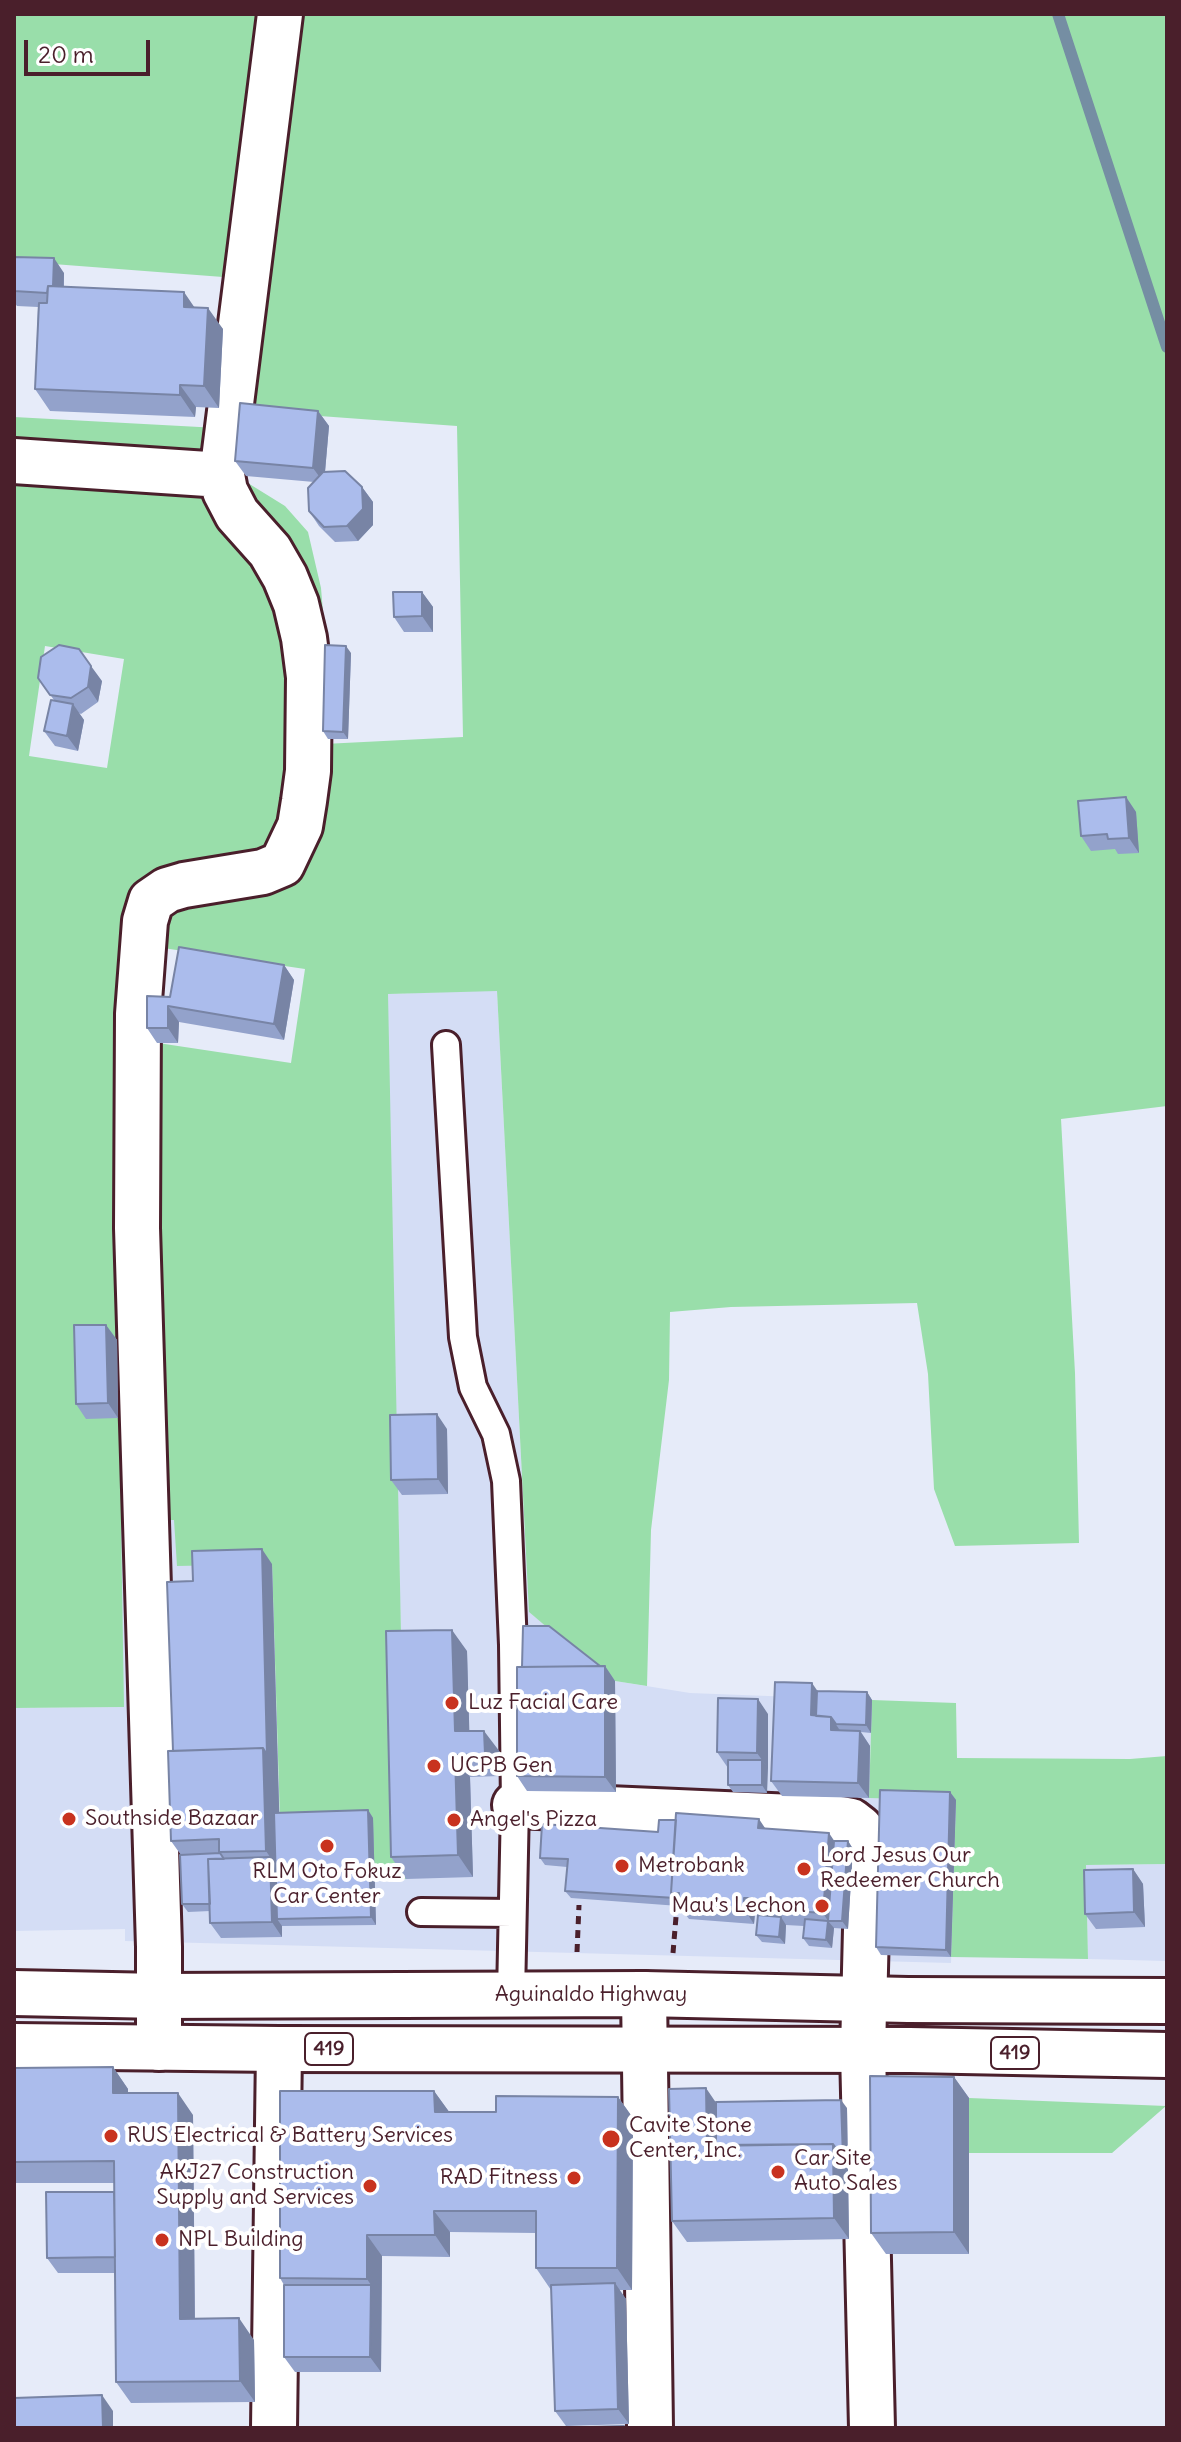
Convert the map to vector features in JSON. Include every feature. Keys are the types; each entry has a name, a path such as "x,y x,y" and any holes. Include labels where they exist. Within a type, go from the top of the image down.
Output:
{"main road":[{"path":"159,2048 136,1186 138,1014 145,921 151,901 167,890 184,885 263,872 282,864 300,826 308,771 309,677 296,604 270,551 237,514 225,491 222,475 280,14"},
{"path":"14,461 222,475"},
{"path":"515,1805 851,1821 860,1828 868,1848 863,2051 872,2428"},
{"path":"650,2428 645,2049 658,1978"},
{"name":"Aguinaldo Highway","path":"14,1993 160,1996 511,1995 658,1978 863,1998 1167,2001"},
{"name":"419","path":"14,2046 1167,2055"},
{"path":"274,2428 279,2049"}],"lane":[{"path":"446,1045 463,1337 473,1387 496,1434 506,1481 512,1594 515,1805 511,1995"},
{"path":"421,1912 512,1913"}],"path":[{"path":"576,1960 579,1905"},
{"path":"658,1978 677,1905"}],"shaded area":[{"path":"497,990 529,1612 615,1681 690,1693 872,1700 869,1798 956,1800 951,1963 125,1941 125,1929 14,1931 14,1708 123,1707 121,1521 175,1520 272,1564 280,1820 406,1879 387,994"},
{"path":"1167,1864 1167,1961 1088,1959 1086,1865"}],"green space":[{"path":"14,14 1167,14 1167,1106 1061,1119 1075,1373 1079,1543 955,1546 934,1489 928,1374 917,1303 731,1307 670,1312 669,1380 651,1530 647,1686 615,1681 555,1634 529,1612 497,991 388,994 406,1879 375,1879 280,1820 272,1564 177,1566 174,1520 121,1521 124,1707 14,1708 14,417 218,428 243,480 285,506 308,532 321,588 326,648 324,744 463,737 457,426 251,411 236,278 14,261","holes":["45,646 124,659 107,768 29,756","163,948 305,969 291,1063 158,1043"]},
{"path":"872,1700 956,1703 957,1758 1130,1759 1167,1756 1167,1864 1086,1865 1088,1959 951,1957 956,1801 869,1798"},
{"path":"969,2098 1166,2106 1112,2153 969,2153"}],"building":[{"path":"14,257 54,258 53,286 48,286 47,293 14,291"},
{"path":"48,286 184,292 184,307 208,308 204,386 180,385 180,395 35,389 39,303 47,303"},
{"path":"240,403 318,411 313,468 235,461"},
{"path":"345,471 362,487 363,509 347,526 324,527 309,511 308,488 323,472"},
{"path":"393,592 422,592 422,616 394,617"},
{"path":"59,645 79,649 91,666 88,687 71,698 50,695 38,678 41,657"},
{"path":"325,645 346,646 343,732 323,731"},
{"path":"51,700 73,704 67,736 44,731"},
{"path":"1126,797 1129,838 1108,839 1107,834 1081,836 1078,801"},
{"path":"179,947 284,965 274,1024 168,1006 168,1028 147,1028 147,996 170,997"},
{"path":"74,1325 106,1325 108,1403 76,1404"},
{"path":"437,1414 438,1479 391,1480 390,1415"},
{"path":"262,1549 267,1755 263,1748 173,1751 167,1582 193,1581 192,1551"},
{"path":"523,1626 549,1626 600,1666 522,1667"},
{"path":"452,1630 455,1731 484,1731 485,1754 455,1755 458,1855 391,1857 386,1631"},
{"path":"605,1666 605,1777 517,1776 517,1667"},
{"path":"775,1682 812,1683 811,1715 831,1717 831,1730 860,1731 858,1783 771,1781"},
{"path":"817,1691 867,1692 866,1725 836,1724 831,1717 816,1716"},
{"path":"718,1698 758,1699 757,1753 717,1752"},
{"path":"263,1748 266,1851 219,1852 219,1839 171,1841 168,1751"},
{"path":"728,1760 762,1760 762,1785 728,1785"},
{"path":"880,1790 950,1792 946,1950 876,1947"},
{"name":"RLM Oto Fokuz Car Center","path":"368,1810 371,1917 277,1919 274,1813"},
{"path":"676,1813 759,1819 758,1828 829,1833 823,1913 753,1908 753,1898 744,1898 744,1909 678,1904 679,1893 671,1893"},
{"name":"Metrobank","path":"659,1820 676,1820 671,1893 675,1898 565,1891 568,1859 540,1858 542,1824 658,1832"},
{"path":"834,1841 848,1841 842,1921 828,1921"},
{"path":"220,1853 224,1859 208,1859 210,1904 182,1904 180,1855"},
{"path":"270,1857 272,1922 210,1923 208,1859"},
{"path":"1133,1869 1134,1912 1085,1914 1084,1870"},
{"path":"758,1915 781,1917 779,1937 756,1935"},
{"path":"805,1919 828,1921 826,1940 803,1938"},
{"path":"113,2067 113,2093 178,2093 180,2319 239,2318 240,2381 116,2382 114,2161 14,2162 14,2068"},
{"path":"870,2076 954,2077 954,2232 871,2233"},
{"path":"706,2088 707,2146 833,2144 834,2218 672,2221 669,2089"},
{"path":"280,2091 434,2091 435,2112 496,2112 496,2096 618,2097 617,2268 536,2268 536,2211 434,2211 435,2235 367,2235 367,2279 280,2278"},
{"path":"841,2100 843,2158 833,2144 716,2145 716,2102"},
{"path":"46,2192 114,2192 115,2257 47,2258"},
{"path":"615,2283 618,2409 555,2411 551,2285"},
{"path":"284,2285 371,2285 370,2357 284,2357"},
{"path":"102,2395 103,2428 14,2428 14,2398"},
{"path":"624,2426 624,2428 554,2428"}],"waterway":[{"path":"1058,14 1167,347"}],"place":[{"name":"Luz Facial Care","path":"452,1703"},
{"name":"UCPB Gen","path":"434,1766"},
{"name":"Southside Bazaar","path":"69,1819"},
{"name":"Angel's Pizza","path":"454,1820"},
{"name":"RLM Oto Fokuz Car Center","path":"327,1846"},
{"name":"Metrobank","path":"622,1866"},
{"name":"Lord Jesus Our Redeemer Church","path":"804,1869"},
{"name":"Mau's Lechon","path":"822,1906"},
{"name":"RUS Electrical & Battery Services","path":"111,2136"},
{"name":"Cavite Stone Center, Inc.","path":"611,2139"},
{"name":"Car Site Auto Sales","path":"778,2172"},
{"name":"RAD Fitness","path":"574,2178"},
{"name":"AKJ27 Construction Supply and Services","path":"370,2186"},
{"name":"NPL Building","path":"162,2240"}]}
